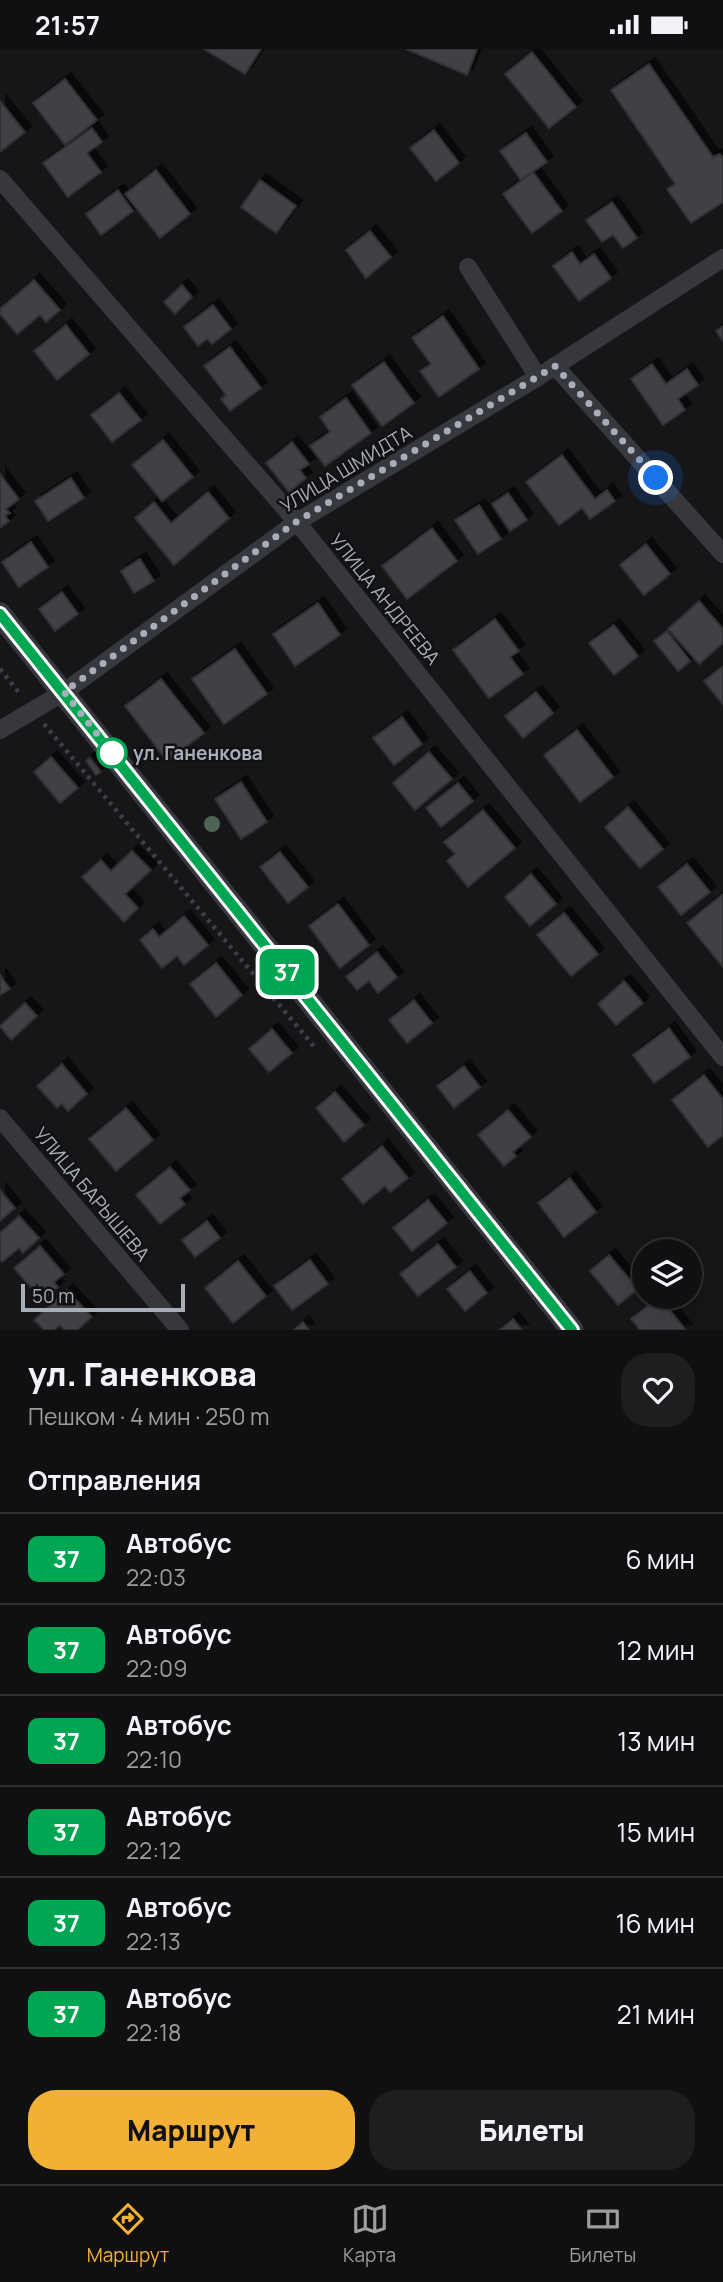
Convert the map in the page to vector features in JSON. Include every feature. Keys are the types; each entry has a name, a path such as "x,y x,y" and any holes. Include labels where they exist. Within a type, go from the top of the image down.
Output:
{"street":[{"name":"УЛИЦА АНДРЕЕВА","path":"0,179 296,522 723,1057"},
{"name":"УЛИЦА ШМИДТА","path":"0,730 64,692 296,522 538,377 723,258"},
{"path":"468,267 538,377"},
{"path":"555,366 723,554"},
{"path":"0,614 572,1330"},
{"name":"УЛИЦА БАРЫШЕВА","path":"0,1118 180,1330"}],"path":[{"path":"0,669 320,1054"}],"building":[{"path":"204,49 261,49 245,74"},
{"path":"406,49 477,49 467,75"},
{"path":"532,52 576,107 549,128 505,74"},
{"path":"649,64 713,157 720,154 723,158 723,202 691,223 667,189 675,184 611,90"},
{"path":"65,79 97,120 65,145 33,103"},
{"path":"0,101 25,132 0,152"},
{"path":"92,128 102,142 87,153 101,172 68,197 43,163"},
{"path":"434,130 459,163 436,181 410,148"},
{"path":"526,133 547,162 521,180 500,151"},
{"path":"156,170 190,214 160,238 125,194"},
{"path":"533,172 562,211 532,233 503,194"},
{"path":"260,180 296,206 276,233 241,207"},
{"path":"118,190 133,211 101,235 86,214"},
{"path":"612,202 637,238 623,248 613,235 602,242 586,220"},
{"path":"370,231 391,257 366,278 346,250"},
{"path":"572,252 580,264 594,254 611,278 579,301 553,266"},
{"path":"34,280 60,310 46,322 40,315 17,334 0,314 0,309"},
{"path":"182,285 192,297 175,314 164,302"},
{"path":"213,305 231,329 212,344 207,339 198,346 184,327"},
{"path":"443,316 479,369 439,397 420,371 431,364 412,338"},
{"path":"66,325 89,354 57,380 34,351"},
{"path":"723,326 723,341 716,331"},
{"path":"230,347 261,388 230,411 221,399 226,395 204,366"},
{"path":"384,362 414,403 382,426 352,385"},
{"path":"652,364 666,384 687,369 698,385 678,399 685,410 663,425 631,379"},
{"path":"119,393 141,420 112,442 91,415"},
{"path":"346,398 371,433 325,466 310,446 330,432 320,417"},
{"path":"163,440 193,477 162,501 132,465"},
{"path":"292,442 309,464 300,470 306,478 289,492 266,463"},
{"path":"562,455 595,499 607,490 615,501 590,519 582,508 559,525 526,482"},
{"path":"0,474 19,499 6,509 10,513 5,516 9,521 0,528"},
{"path":"71,478 84,498 48,521 35,501"},
{"path":"208,492 229,518 174,565 135,518 154,502 171,523"},
{"path":"508,493 527,520 510,531 492,504"},
{"path":"479,505 501,539 478,554 455,520"},
{"path":"432,528 457,561 407,599 382,566"},
{"path":"31,542 48,567 19,587 2,562"},
{"path":"646,544 670,574 644,595 620,565"},
{"path":"140,559 154,581 134,593 121,571"},
{"path":"62,592 78,614 55,631 39,609"},
{"path":"699,601 723,629 723,643 699,664 668,629"},
{"path":"318,603 340,635 295,666 273,634"},
{"path":"495,619 519,651 510,657 523,674 489,698 453,650"},
{"path":"614,625 638,656 614,675 589,643"},
{"path":"667,631 690,661 678,671 654,641"},
{"path":"235,649 267,694 224,724 192,679"},
{"path":"723,666 723,705 704,681"},
{"path":"161,679 204,733 167,761 125,706"},
{"path":"536,692 553,713 523,738 505,716"},
{"path":"402,717 422,744 394,765 373,738"},
{"path":"577,730 613,777 580,802 544,755"},
{"path":"429,752 452,779 415,810 393,783"},
{"path":"51,757 78,788 60,803 34,772"},
{"path":"90,758 101,772 96,775 86,761"},
{"path":"241,782 267,822 241,839 215,799"},
{"path":"458,783 473,801 441,827 426,808"},
{"path":"628,807 663,849 640,868 605,827"},
{"path":"483,810 515,848 468,887 447,861 455,854 444,842"},
{"path":"132,851 151,870 125,894 138,908 124,922 82,877 101,860 111,871"},
{"path":"280,852 308,887 288,903 260,867"},
{"path":"687,864 710,892 681,915 658,887"},
{"path":"531,874 556,904 530,926 505,897"},
{"path":"723,894 723,967 687,923"},
{"path":"338,904 369,945 340,968 309,926"},
{"path":"564,913 598,954 571,976 537,935"},
{"path":"184,916 208,945 184,965 177,956 162,968 140,940 153,929 159,937"},
{"path":"377,952 397,977 378,993 369,981 357,990 346,977"},
{"path":"216,963 242,995 216,1017 190,984"},
{"path":"0,975 10,989 0,995"},
{"path":"624,981 643,1003 616,1025 598,1004"},
{"path":"414,1000 432,1023 407,1043 389,1020"},
{"path":"25,1003 37,1016 11,1040 0,1026"},
{"path":"669,1028 690,1057 654,1083 633,1055"},
{"path":"272,1029 292,1053 269,1072 249,1049"},
{"path":"62,1064 87,1094 68,1111 62,1104 57,1108 37,1086"},
{"path":"464,1066 480,1087 454,1108 437,1086"},
{"path":"704,1075 723,1099 723,1135 708,1147 672,1100"},
{"path":"335,1092 364,1125 344,1142 316,1108"},
{"path":"126,1108 153,1140 116,1171 89,1139"},
{"path":"508,1110 531,1137 513,1152 516,1156 504,1166 478,1135"},
{"path":"382,1146 408,1178 390,1192 385,1186 363,1204 342,1179"},
{"path":"170,1167 190,1190 180,1198 185,1204 160,1224 136,1195"},
{"path":"570,1178 596,1212 564,1237 538,1203"},
{"path":"0,1190 15,1208 0,1221"},
{"path":"428,1200 447,1223 412,1251 393,1228"},
{"path":"19,1216 39,1238 23,1253 19,1248 2,1262 0,1233"},
{"path":"207,1221 220,1238 195,1257 182,1240"},
{"path":"438,1244 456,1267 418,1296 400,1274"},
{"path":"40,1246 64,1274 54,1282 58,1287 42,1300 14,1268"},
{"path":"609,1255 632,1282 632,1294 618,1305 590,1271"},
{"path":"310,1260 328,1284 292,1310 274,1286"},
{"path":"238,1261 266,1296 233,1323 205,1288"},
{"path":"470,1271 487,1293 465,1311 447,1289"},
{"path":"67,1290 92,1317 77,1330 64,1330 60,1325 54,1330 44,1330 34,1320"},
{"path":"644,1309 669,1309 686,1330 640,1330 631,1319"},
{"path":"513,1319 522,1330 500,1330"},
{"path":"303,1322 309,1330 294,1330"}],"bus line":[{"name":"37","path":"0,614 572,1330"}],"place":[{"name":"ул. Ганенкова","path":"112,753"}],"route":[{"path":"112,753 64,692 296,522 555,366 656,478"}]}
